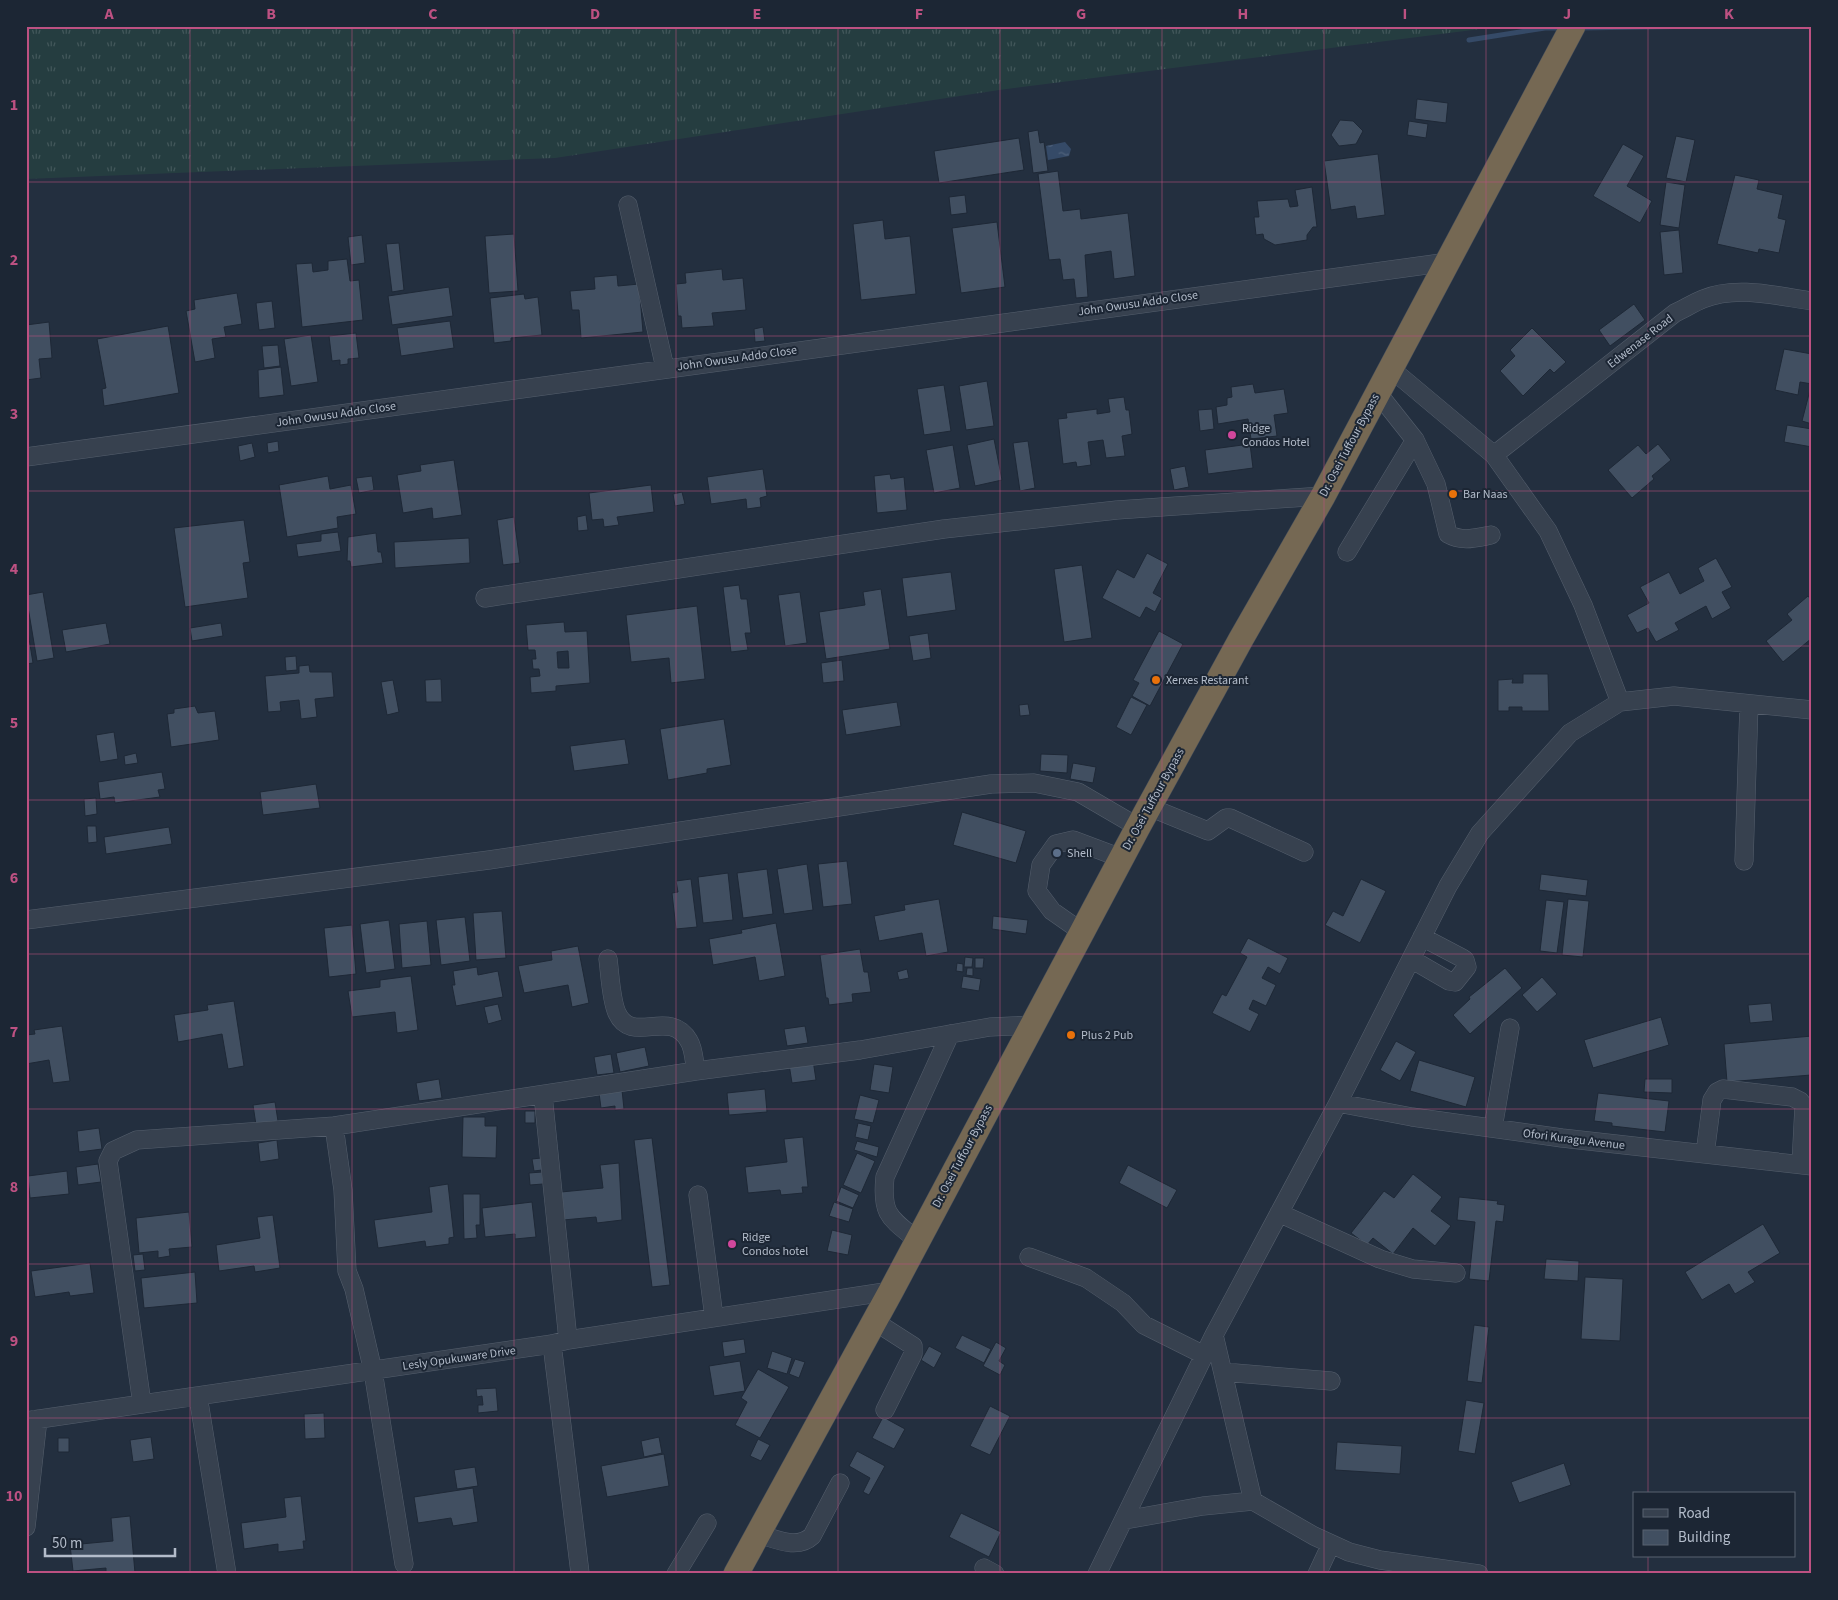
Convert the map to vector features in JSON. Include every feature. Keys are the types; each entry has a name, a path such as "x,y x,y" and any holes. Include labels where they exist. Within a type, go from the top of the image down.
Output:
{"highway":[{"name":"Dr. Osei Tuffour Bypass","path":"736,1574 891,1291 1143,817 1240,639 1323,496 1569,33"}],"street":[{"path":"628,205 665,368"},
{"name":"John Owusu Addo Close","path":"26,457 1448,262"},
{"name":"Edwenase Road","path":"1494,455 1675,314 1704,298 1735,292 1812,301"},
{"path":"1390,368 1494,455 1548,531 1583,605 1620,702"},
{"path":"1377,392 1415,440 1436,484 1448,534 1456,539 1465,540 1491,535"},
{"path":"1347,552 1415,440"},
{"path":"485,598 944,529 1117,510 1323,496"},
{"path":"1097,1574 1214,1335 1338,1103 1448,886 1480,833 1570,733 1620,702 1674,696 1812,710"},
{"path":"1744,862 1749,704"},
{"path":"26,920 499,858 992,784 1034,784 1078,792 1143,817 1208,831 1226,818 1230,818 1304,852"},
{"path":"1082,932 1052,911 1037,891 1041,865 1056,844 1073,840 1121,858"},
{"path":"1411,959 1449,981 1455,982 1467,967 1466,960 1422,938"},
{"path":"608,959 616,1012 625,1025 638,1029 661,1024 679,1029 690,1042 696,1071"},
{"path":"142,1404 109,1180 108,1161 113,1151 137,1140 334,1126 696,1071 860,1050 990,1027 1032,1025"},
{"path":"1493,1128 1510,1028"},
{"path":"917,1240 890,1218 882,1198 885,1177 950,1034"},
{"path":"1705,1154 1712,1100 1717,1092 1723,1089 1792,1097 1800,1100 1804,1106 1806,1165"},
{"path":"544,1095 560,1342 580,1573"},
{"name":"Ofori Kuragu Avenue","path":"1338,1103 1562,1138 1806,1165"},
{"path":"334,1126 344,1190 347,1271 354,1289 373,1371 404,1564"},
{"path":"698,1195 714,1318"},
{"path":"1279,1213 1380,1259 1413,1269 1456,1273"},
{"path":"1029,1256 1086,1278 1122,1303 1144,1325 1204,1355"},
{"name":"Lesly Opukuware Drive","path":"32,1420 373,1371 891,1291"},
{"path":"874,1321 913,1346 913,1354 885,1410"},
{"path":"1214,1335 1253,1501"},
{"path":"1223,1372 1331,1381"},
{"path":"198,1396 227,1574"},
{"path":"26,1527 32,1420"},
{"path":"758,1534 798,1544 806,1541 812,1536 840,1483"},
{"path":"1125,1520 1203,1506 1253,1501 1314,1536 1349,1552 1380,1560 1479,1574"},
{"path":"676,1574 707,1524"},
{"path":"1317,1574 1330,1544"}],"green space":[{"path":"26,26 1504,26 999,90 555,158 26,179"}],"water":[{"path":"1065,142 1071,149 1069,156 1048,160 1046,146"}],"building":[{"path":"1417,99 1448,103 1446,123 1415,119"},
{"path":"1340,120 1353,121 1363,131 1356,144 1339,146 1331,135"},
{"path":"1409,121 1428,124 1426,138 1407,135"},
{"path":"1038,130 1040,143 1044,142 1048,171 1033,173 1028,132"},
{"path":"1676,136 1695,140 1686,182 1666,178"},
{"path":"1019,138 1024,170 939,183 934,151"},
{"path":"1623,144 1644,156 1627,186 1652,201 1640,223 1593,196"},
{"path":"1378,154 1385,215 1357,219 1355,206 1331,210 1324,161"},
{"path":"1058,171 1063,211 1080,209 1081,219 1128,213 1135,276 1114,279 1111,251 1085,255 1088,297 1076,298 1074,279 1063,280 1060,259 1049,260 1038,174"},
{"path":"1735,175 1759,180 1757,189 1783,195 1778,218 1786,220 1779,253 1759,249 1758,253 1717,244"},
{"path":"1666,182 1685,185 1679,228 1660,225"},
{"path":"1312,187 1317,227 1313,227 1307,235 1307,240 1275,245 1264,239 1263,234 1256,235 1254,217 1259,217 1257,201 1288,199 1290,207 1298,206 1295,190"},
{"path":"965,195 967,213 951,215 949,197"},
{"path":"883,220 885,239 910,236 916,294 861,300 853,224"},
{"path":"997,222 1005,287 961,293 952,228"},
{"path":"1679,230 1683,273 1664,275 1660,232"},
{"path":"514,234 518,291 489,293 485,236"},
{"path":"362,235 365,263 351,265 348,237"},
{"path":"399,243 404,290 392,292 386,244"},
{"path":"347,259 350,281 359,280 363,320 302,327 296,264 312,263 313,272 328,270 328,261"},
{"path":"722,269 723,280 743,278 746,310 712,313 714,326 682,328 681,316 678,316 676,284 686,283 685,273"},
{"path":"617,275 618,286 639,284 643,332 581,338 579,310 572,310 570,291 595,289 594,277"},
{"path":"449,287 453,316 392,325 388,296"},
{"path":"237,293 242,324 224,327 226,337 212,339 215,358 195,362 186,311 195,309 194,300"},
{"path":"524,294 525,299 538,297 542,335 511,338 511,341 494,343 490,298"},
{"path":"272,301 275,328 259,330 256,303"},
{"path":"1634,304 1645,320 1610,346 1599,330"},
{"path":"450,321 454,348 401,356 397,328"},
{"path":"49,322 52,358 39,359 41,378 26,380 26,325"},
{"path":"168,326 179,393 104,406 102,389 106,388 97,339"},
{"path":"763,327 765,341 755,342 754,329"},
{"path":"1532,328 1566,362 1554,373 1550,369 1523,396 1500,371 1515,356 1510,350"},
{"path":"356,333 359,358 348,359 348,364 340,365 340,360 332,361 329,336"},
{"path":"311,335 318,382 291,386 284,339"},
{"path":"278,345 280,366 264,368 262,346"},
{"path":"1784,349 1812,354 1812,384 1800,382 1798,395 1775,390"},
{"path":"281,367 284,395 259,398 258,370"},
{"path":"987,381 994,426 966,430 959,386"},
{"path":"1253,384 1255,393 1284,389 1288,413 1274,415 1277,436 1251,439 1248,419 1218,424 1216,407 1227,405 1227,398 1232,397 1231,387"},
{"path":"944,385 951,431 924,435 917,389"},
{"path":"1810,390 1812,391 1812,424 1802,421"},
{"path":"1124,397 1126,410 1129,410 1132,434 1122,436 1125,456 1106,458 1103,440 1088,442 1091,465 1077,467 1076,462 1063,464 1058,419 1067,418 1066,413 1097,409 1097,414 1110,412 1108,399"},
{"path":"1212,409 1214,429 1200,431 1198,410"},
{"path":"1787,425 1812,429 1812,447 1784,442"},
{"path":"994,439 1002,480 975,486 967,445"},
{"path":"278,441 279,451 268,453 267,443"},
{"path":"1028,441 1035,488 1020,491 1013,443"},
{"path":"252,443 255,457 240,461 238,446"},
{"path":"1250,444 1253,468 1208,474 1205,450"},
{"path":"1658,444 1671,460 1652,476 1654,479 1632,498 1608,470 1638,445 1646,454"},
{"path":"953,445 960,488 934,493 926,450"},
{"path":"454,460 462,515 433,519 432,508 403,513 397,475 421,471 420,465"},
{"path":"1185,466 1189,487 1174,490 1170,469"},
{"path":"763,469 767,496 760,498 761,507 747,509 746,499 711,504 707,477"},
{"path":"890,474 891,479 904,477 907,510 877,513 874,476"},
{"path":"328,476 330,489 351,485 356,514 337,517 338,528 287,537 279,485"},
{"path":"372,476 374,490 359,493 356,478"},
{"path":"651,485 654,512 617,517 619,525 604,527 603,519 592,520 589,493"},
{"path":"682,492 685,504 675,506 673,494"},
{"path":"586,515 588,530 578,531 577,517"},
{"path":"514,517 520,563 503,565 497,520"},
{"path":"244,520 250,562 243,563 248,598 185,607 174,528"},
{"path":"338,532 341,551 298,557 296,544 321,541 321,534"},
{"path":"376,533 378,552 381,552 383,563 351,567 350,561 347,561 348,537"},
{"path":"469,538 470,563 395,568 394,542"},
{"path":"1147,553 1168,564 1153,593 1162,598 1155,612 1146,607 1140,618 1102,598 1117,569 1134,578"},
{"path":"1716,558 1732,587 1722,592 1731,608 1712,619 1706,606 1675,623 1679,630 1656,642 1648,628 1637,633 1627,615 1649,603 1640,587 1669,572 1680,594 1704,581 1698,568"},
{"path":"1082,565 1092,638 1064,642 1054,569"},
{"path":"951,572 956,610 907,617 902,578"},
{"path":"739,585 741,599 747,599 751,633 745,633 748,650 731,652 723,587"},
{"path":"881,589 890,649 826,659 819,612 865,605 863,592"},
{"path":"43,592 54,658 37,661 26,595"},
{"path":"800,592 807,643 785,646 778,595"},
{"path":"1808,596 1812,601 1812,638 1783,662 1766,641 1792,620 1787,614"},
{"path":"697,606 705,679 671,683 669,658 631,662 626,615"},
{"path":"26,620 33,663 26,664"},
{"path":"564,622 565,632 587,631 590,683 556,686 556,691 531,693 530,677 540,676 539,669 533,669 532,659 536,659 535,650 528,650 526,625","holes":["568,651 569,668 558,668 557,652"]},
{"path":"106,623 110,644 66,652 62,630"},
{"path":"221,623 223,636 192,641 190,628"},
{"path":"1159,631 1183,644 1150,706 1132,696 1139,683 1133,680"},
{"path":"928,633 931,658 913,661 909,636"},
{"path":"296,656 297,670 286,671 285,657"},
{"path":"842,660 844,681 823,683 821,663"},
{"path":"309,665 310,672 332,672 334,697 315,699 317,717 301,719 299,700 280,702 281,711 268,712 265,676 299,673 299,666"},
{"path":"1523,674 1548,674 1549,711 1522,711 1522,707 1509,707 1509,711 1498,711 1498,680 1513,679 1512,683 1523,683"},
{"path":"441,679 442,702 426,702 425,680"},
{"path":"393,680 399,712 387,715 381,682"},
{"path":"1131,697 1147,705 1131,735 1116,727"},
{"path":"897,702 901,726 846,735 842,710"},
{"path":"1028,704 1030,715 1020,716 1019,705"},
{"path":"195,706 198,713 215,711 219,740 171,747 167,714 174,713 174,709"},
{"path":"724,719 731,765 707,769 707,773 668,780 660,729"},
{"path":"114,732 118,759 100,762 96,735"},
{"path":"625,739 629,764 574,771 570,746"},
{"path":"136,753 138,763 125,765 124,756"},
{"path":"1041,754 1068,755 1067,773 1040,771"},
{"path":"1073,763 1096,767 1093,783 1070,779"},
{"path":"162,772 165,789 158,790 160,797 115,803 114,797 100,799 98,782"},
{"path":"316,784 320,808 263,815 260,792"},
{"path":"96,798 97,814 85,816 84,799"},
{"path":"962,812 1026,831 1016,863 953,845"},
{"path":"87,826 96,826 97,842 88,843"},
{"path":"169,827 172,844 106,854 104,837"},
{"path":"847,861 852,904 823,907 818,864"},
{"path":"807,864 813,910 784,914 777,869"},
{"path":"767,869 773,914 743,918 737,873"},
{"path":"728,873 733,920 703,923 698,877"},
{"path":"1541,874 1588,880 1586,896 1539,890"},
{"path":"691,879 697,927 676,929 672,893 678,892 676,881"},
{"path":"1361,879 1386,891 1360,943 1325,925 1333,911 1343,916"},
{"path":"939,899 948,952 926,956 922,933 879,941 874,916 905,910 904,905"},
{"path":"1568,899 1589,901 1583,957 1562,955"},
{"path":"1546,900 1564,902 1557,953 1540,951"},
{"path":"502,911 506,958 476,960 473,913"},
{"path":"993,916 1028,920 1026,934 992,929"},
{"path":"465,917 470,961 441,965 436,920"},
{"path":"389,920 395,969 366,973 360,924"},
{"path":"427,921 431,965 402,968 399,924"},
{"path":"776,923 785,976 759,981 755,957 713,965 709,939 742,933 741,930"},
{"path":"352,925 356,974 329,977 324,928"},
{"path":"1248,938 1288,958 1280,974 1268,967 1262,978 1276,985 1266,1006 1253,1000 1249,1009 1259,1014 1250,1032 1212,1013 1222,994 1226,996 1247,957 1240,953"},
{"path":"578,946 589,1003 572,1007 568,985 524,993 518,966 552,960 551,951"},
{"path":"860,949 864,972 868,972 871,992 852,994 853,1002 829,1005 828,998 826,998 820,955"},
{"path":"965,957 973,958 972,967 964,967"},
{"path":"975,958 984,958 983,968 975,968"},
{"path":"957,963 963,964 963,972 956,971"},
{"path":"477,967 478,975 498,971 503,997 456,1006 452,985 455,985 453,971"},
{"path":"967,968 973,968 973,976 966,975"},
{"path":"1505,968 1522,988 1470,1034 1453,1015 1470,999 1469,997"},
{"path":"907,969 909,978 899,980 897,972"},
{"path":"411,976 418,1030 397,1033 395,1012 352,1017 348,991 380,987 380,980"},
{"path":"963,976 981,979 979,991 961,988"},
{"path":"1542,977 1557,994 1537,1012 1522,995"},
{"path":"234,1001 244,1066 228,1069 222,1034 178,1042 174,1015 208,1010 207,1005"},
{"path":"1771,1003 1773,1021 1750,1023 1748,1005"},
{"path":"498,1004 502,1020 488,1024 484,1007"},
{"path":"1661,1017 1669,1045 1593,1068 1584,1040"},
{"path":"62,1026 70,1081 53,1083 49,1060 26,1064 26,1035 35,1034 34,1030"},
{"path":"805,1026 808,1043 787,1046 784,1029"},
{"path":"1812,1036 1811,1075 1727,1082 1724,1044"},
{"path":"1396,1041 1416,1052 1400,1081 1380,1070"},
{"path":"645,1047 649,1066 620,1072 616,1053"},
{"path":"611,1054 614,1073 597,1075 594,1057"},
{"path":"813,1060 816,1080 792,1083 789,1064"},
{"path":"1419,1060 1475,1077 1466,1107 1410,1091"},
{"path":"874,1064 893,1067 889,1093 870,1090"},
{"path":"439,1079 442,1098 419,1101 416,1083"},
{"path":"1645,1079 1672,1079 1672,1093 1644,1092"},
{"path":"765,1089 767,1112 729,1115 727,1093"},
{"path":"622,1090 624,1109 615,1110 615,1106 601,1108 599,1093"},
{"path":"1598,1093 1669,1101 1665,1132 1612,1126 1612,1123 1594,1121"},
{"path":"860,1095 879,1100 873,1123 854,1119"},
{"path":"275,1102 278,1121 256,1125 253,1105"},
{"path":"525,1111 535,1111 535,1123 525,1123"},
{"path":"463,1117 485,1117 485,1126 497,1126 496,1158 462,1157"},
{"path":"858,1123 871,1126 868,1140 855,1137"},
{"path":"99,1128 102,1149 79,1152 77,1131"},
{"path":"803,1137 808,1187 802,1187 803,1193 781,1195 780,1190 748,1193 745,1167 787,1162 784,1139"},
{"path":"652,1138 670,1285 652,1287 634,1140"},
{"path":"277,1140 279,1159 260,1162 258,1143"},
{"path":"857,1141 879,1147 877,1157 854,1150"},
{"path":"857,1153 875,1161 861,1193 843,1185"},
{"path":"541,1158 542,1170 534,1171 532,1159"},
{"path":"619,1163 622,1220 597,1223 596,1217 563,1220 561,1192 603,1188 600,1165"},
{"path":"98,1164 101,1182 78,1185 76,1167"},
{"path":"1128,1165 1177,1190 1167,1208 1119,1183"},
{"path":"67,1171 69,1194 30,1198 28,1176"},
{"path":"542,1172 543,1184 530,1185 529,1173"},
{"path":"1413,1174 1442,1197 1431,1211 1451,1226 1435,1246 1413,1228 1393,1254 1373,1238 1367,1245 1351,1233 1384,1191 1394,1198"},
{"path":"448,1184 454,1237 449,1238 449,1244 426,1247 425,1241 378,1248 374,1220 432,1212 429,1187"},
{"path":"841,1187 859,1195 853,1208 836,1201"},
{"path":"463,1194 480,1194 480,1225 476,1225 477,1238 464,1239"},
{"path":"1459,1197 1498,1201 1497,1204 1505,1205 1503,1222 1496,1221 1489,1281 1469,1279 1475,1222 1457,1220"},
{"path":"532,1202 536,1237 515,1239 515,1234 485,1237 482,1208"},
{"path":"834,1202 853,1209 849,1222 829,1216"},
{"path":"189,1212 192,1247 169,1249 170,1256 158,1258 158,1251 139,1253 136,1218"},
{"path":"273,1215 280,1268 255,1272 254,1266 219,1271 216,1245 260,1238 257,1217"},
{"path":"1763,1224 1780,1253 1748,1272 1755,1282 1735,1294 1729,1284 1702,1300 1685,1272"},
{"path":"832,1230 852,1235 848,1255 827,1251"},
{"path":"143,1254 145,1270 135,1271 133,1255"},
{"path":"1546,1259 1579,1261 1578,1281 1544,1279"},
{"path":"90,1263 94,1293 70,1296 69,1292 35,1297 31,1271"},
{"path":"195,1272 197,1303 144,1308 141,1278"},
{"path":"1585,1277 1623,1279 1620,1341 1581,1339"},
{"path":"1474,1325 1489,1327 1482,1383 1467,1381"},
{"path":"962,1335 991,1349 984,1363 955,1348"},
{"path":"744,1339 746,1353 724,1357 722,1342"},
{"path":"996,1342 1006,1348 999,1361 1005,1365 1000,1375 983,1366"},
{"path":"929,1346 942,1353 934,1368 921,1360"},
{"path":"772,1351 792,1358 787,1374 767,1368"},
{"path":"795,1359 805,1362 799,1378 789,1374"},
{"path":"740,1361 745,1391 714,1396 709,1366"},
{"path":"758,1369 789,1387 760,1438 735,1425 747,1402 741,1398"},
{"path":"496,1388 498,1411 478,1413 478,1405 483,1405 482,1396 477,1397 476,1389"},
{"path":"1466,1400 1484,1403 1475,1454 1458,1451"},
{"path":"990,1406 1010,1416 990,1455 970,1446"},
{"path":"324,1413 325,1438 305,1439 304,1414"},
{"path":"883,1417 905,1429 894,1449 872,1438"},
{"path":"151,1437 154,1459 133,1462 130,1440"},
{"path":"659,1437 662,1453 644,1457 641,1441"},
{"path":"58,1438 69,1438 69,1452 58,1452"},
{"path":"758,1439 770,1445 761,1461 750,1456"},
{"path":"1337,1442 1402,1446 1400,1474 1335,1470"},
{"path":"857,1451 885,1466 869,1495 863,1492 870,1478 849,1466"},
{"path":"664,1454 669,1486 607,1497 601,1466"},
{"path":"1564,1463 1571,1485 1519,1503 1511,1482"},
{"path":"475,1467 478,1486 457,1489 454,1470"},
{"path":"473,1488 478,1522 453,1526 451,1518 418,1523 414,1497"},
{"path":"301,1496 306,1541 303,1541 304,1549 278,1552 278,1544 244,1549 241,1523 286,1517 284,1498"},
{"path":"961,1513 1001,1532 989,1557 949,1537"},
{"path":"130,1516 135,1573 106,1574 106,1568 73,1571 70,1545 113,1541 111,1518"}],"waterway":[{"path":"1579,28 1707,26"},
{"path":"1469,40 1545,28 1563,28"}],"place":[{"name":"Ridge Condos Hotel","path":"1232,435"},
{"name":"Bar Naas","path":"1453,494"},
{"name":"Xerxes Restarant","path":"1156,680"},
{"name":"Shell","path":"1057,853"},
{"name":"Plus 2 Pub","path":"1071,1035"},
{"name":"Ridge Condos hotel","path":"732,1244"}]}
